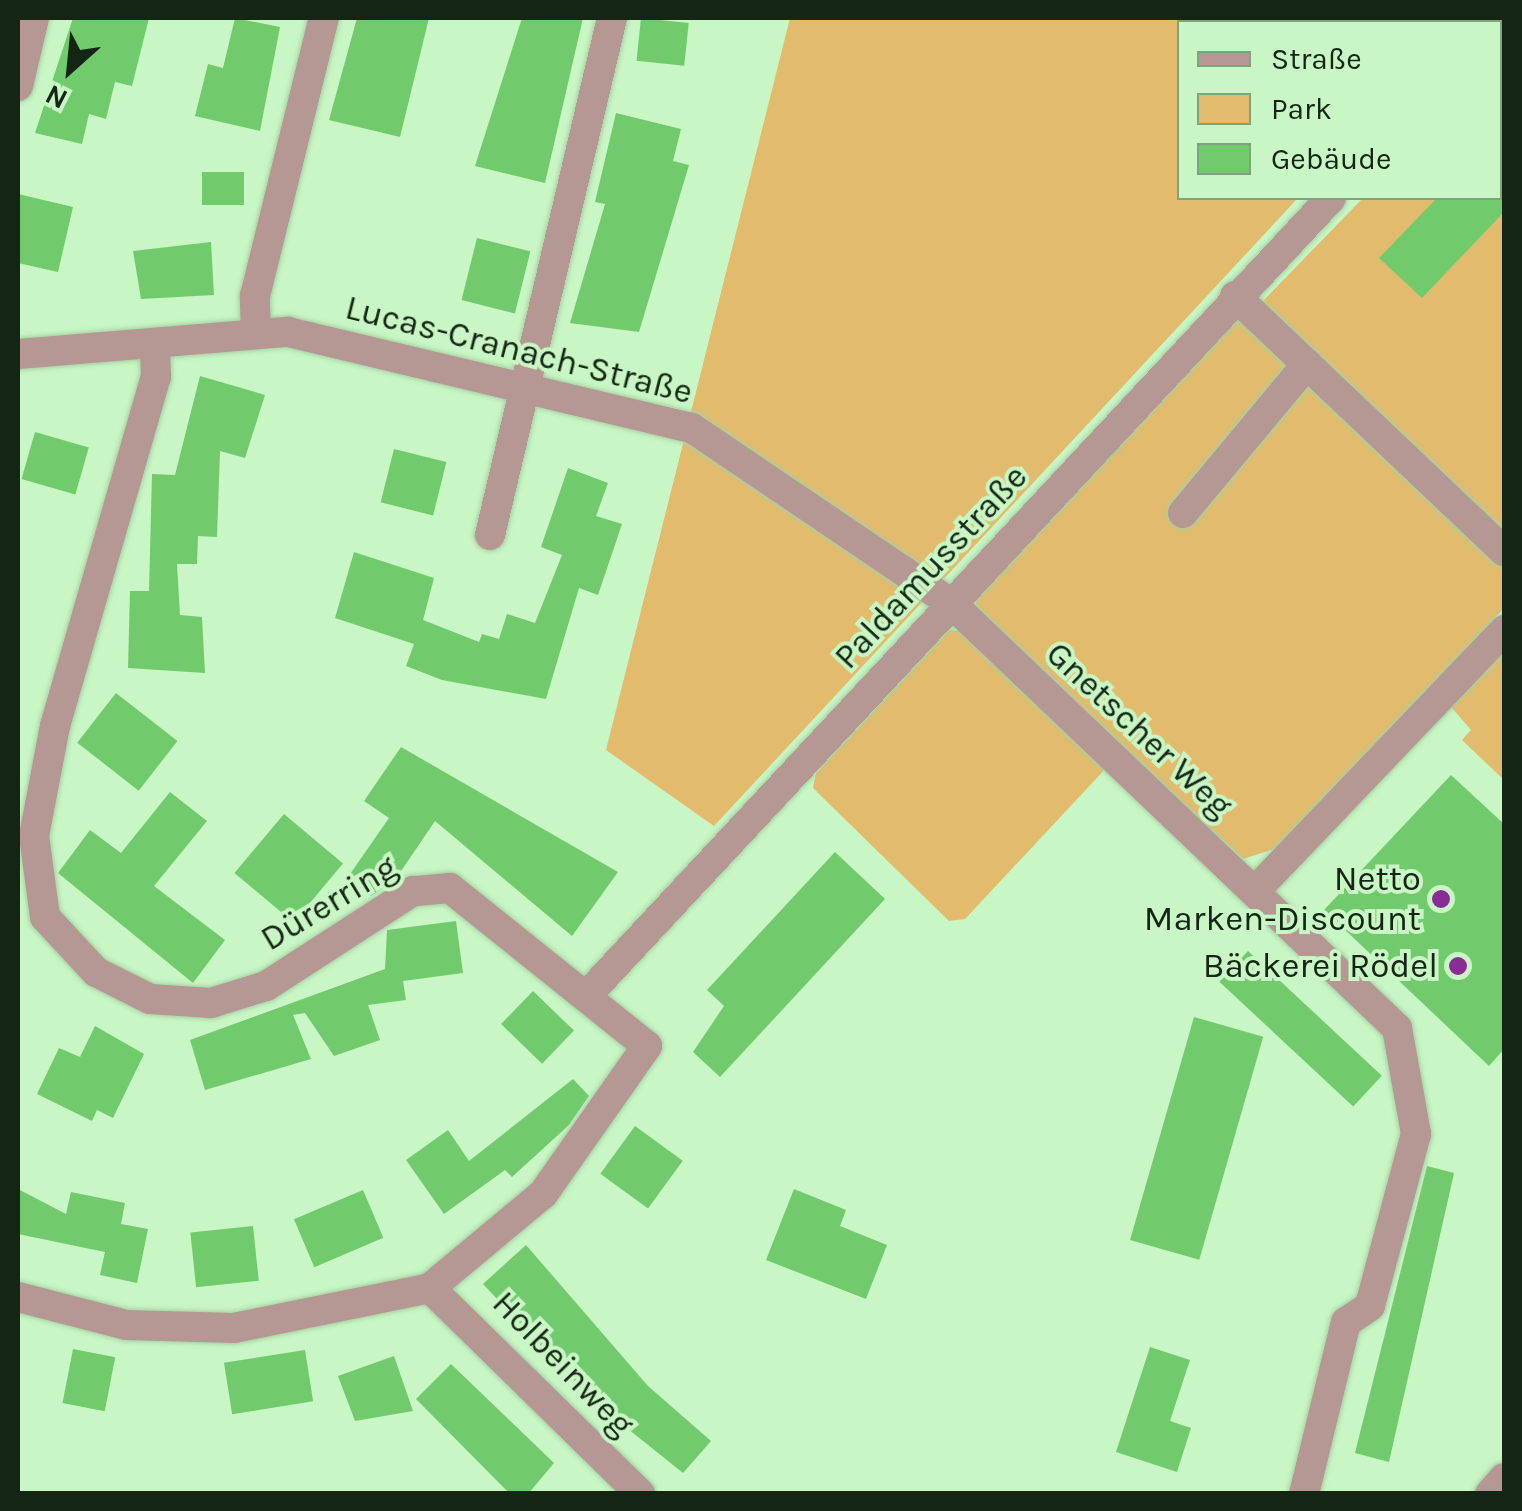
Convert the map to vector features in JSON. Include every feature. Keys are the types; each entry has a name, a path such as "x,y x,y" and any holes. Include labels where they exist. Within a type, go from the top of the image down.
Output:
{"street":[{"path":"18,86 34,18"},
{"path":"256,332 255,296 324,18"},
{"path":"490,535 612,18"},
{"name":"Paldamusstraße","path":"590,992 1235,296 1329,200"},
{"path":"1235,296 1504,551"},
{"name":"Lucas-Cranach-Straße","path":"18,354 155,345 256,332 524,387 692,428 952,604"},
{"name":"Dürerring","path":"155,345 156,377 55,726 34,836 45,917 96,972 150,998 211,1002 266,986 434,885 590,992 647,1046 543,1194 430,1288"},
{"path":"1182,512 1306,364"},
{"name":"Gnetscher Weg","path":"952,604 1397,1028 1416,1134 1370,1306 1346,1322 1304,1494"},
{"path":"1255,891 1504,630"},
{"path":"18,1297 126,1325 234,1328 298,1320 408,1286 430,1288"},
{"name":"Holbeinweg","path":"430,1288 640,1494"},
{"path":"1490,1494 1504,1478"}],"green space":[{"path":"790,18 1475,18 1177,20 1177,200 1296,200 714,826 606,750"},
{"path":"1504,29 1504,535 1262,302 1361,200 1502,200"},
{"path":"1235,316 1504,564 1503,609 1281,847 1243,859 975,610 977,594"},
{"path":"949,630 962,631 1108,766 965,919 949,921 813,788 816,773"},
{"path":"1504,644 1504,780 1462,740 1471,730 1451,707"}],"building":[{"path":"73,18 149,18 132,86 115,82 106,119 89,114 82,144 35,133"},
{"path":"235,18 280,27 260,131 195,116 208,64 223,68"},
{"path":"357,18 429,18 400,137 329,120"},
{"path":"522,18 583,18 545,183 475,166"},
{"path":"641,18 689,23 684,66 637,61"},
{"path":"616,113 681,129 673,161 689,165 639,332 570,323 605,204 595,202"},
{"path":"202,172 244,172 244,205 202,205"},
{"path":"18,194 73,207 58,272 18,263"},
{"path":"1504,198 1504,212 1422,298 1379,258 1435,200"},
{"path":"477,238 530,251 515,313 462,300"},
{"path":"211,242 214,295 141,299 133,251"},
{"path":"200,376 265,395 245,458 220,451 217,537 198,536 197,564 177,564 180,615 202,617 205,673 128,668 130,591 149,591 152,474 175,475"},
{"path":"35,432 89,447 75,495 21,479"},
{"path":"394,449 446,462 433,515 381,502"},
{"path":"568,468 608,483 596,516 622,524 598,595 579,588 546,699 442,680 406,666 414,644 335,618 354,552 434,578 423,620 479,642 482,634 499,639 507,614 535,623 562,555 541,547"},
{"path":"116,693 177,741 139,791 77,743"},
{"path":"401,747 618,872 572,936 435,821 395,880 371,896 348,877 389,818 364,801"},
{"path":"1451,775 1504,824 1504,1049 1489,1066 1324,910"},
{"path":"170,792 207,821 154,886 225,940 193,983 58,873 90,830 121,853"},
{"path":"284,814 343,863 293,922 235,873"},
{"path":"835,852 885,899 720,1077 693,1052 724,1006 707,990"},
{"path":"456,921 463,973 403,981 406,1000 368,1005 380,1040 334,1056 305,1013 293,1015 311,1059 205,1090 190,1040 385,969 387,930"},
{"path":"1248,951 1382,1076 1353,1107 1219,982"},
{"path":"533,991 574,1031 542,1064 501,1024"},
{"path":"1194,1017 1263,1037 1199,1260 1130,1240"},
{"path":"95,1026 144,1054 113,1118 97,1110 92,1121 37,1094 59,1048 80,1057"},
{"path":"573,1079 589,1096 569,1125 512,1177 505,1170 444,1214 406,1160 448,1130 469,1161"},
{"path":"635,1126 683,1161 648,1208 600,1174"},
{"path":"1427,1166 1454,1173 1389,1462 1355,1453"},
{"path":"18,1189 66,1214 71,1192 125,1203 121,1224 148,1229 137,1283 100,1275 105,1252 18,1234"},
{"path":"794,1189 846,1210 840,1226 887,1245 866,1299 766,1260"},
{"path":"363,1190 383,1238 314,1267 294,1219"},
{"path":"253,1226 259,1281 196,1287 190,1233"},
{"path":"526,1245 648,1386 711,1441 683,1473 592,1400 483,1284"},
{"path":"1150,1347 1190,1360 1170,1421 1191,1428 1177,1472 1116,1452"},
{"path":"73,1349 115,1357 105,1411 63,1403"},
{"path":"305,1350 313,1401 232,1414 224,1363"},
{"path":"394,1356 413,1411 355,1421 338,1376"},
{"path":"451,1364 554,1463 528,1494 510,1494 416,1399"}],"place":[{"name":"Netto Marken-Discount","path":"1441,899"},
{"name":"Bäckerei Rödel","path":"1458,966"}]}
